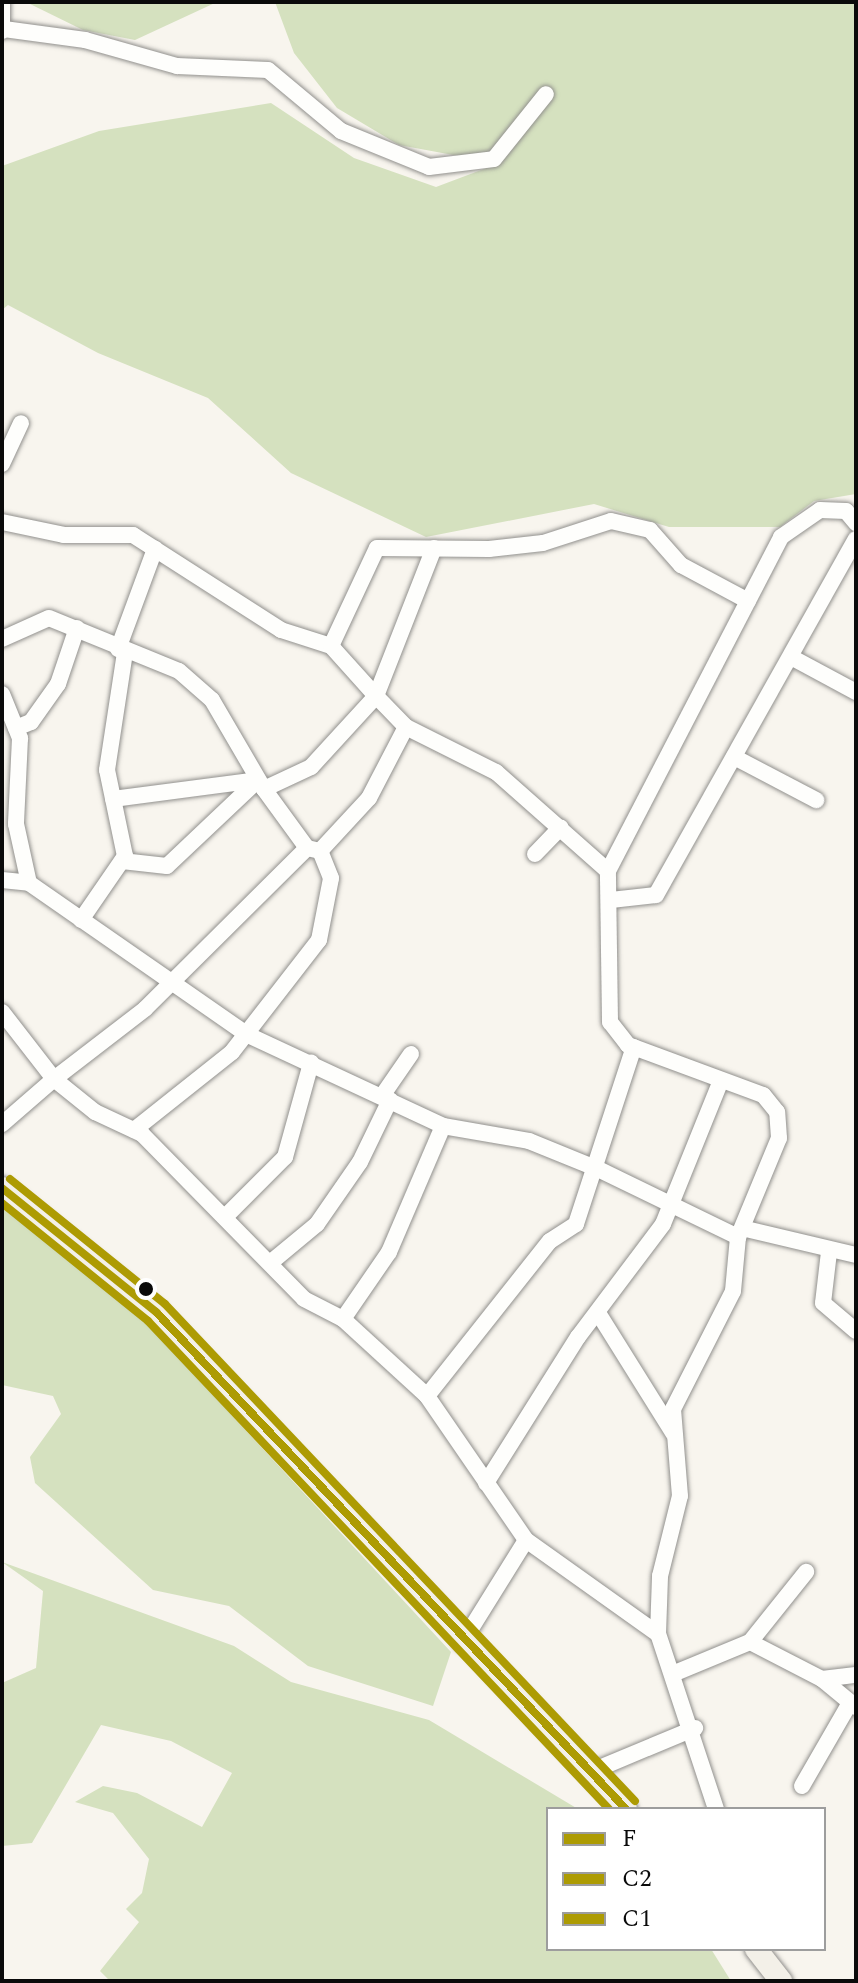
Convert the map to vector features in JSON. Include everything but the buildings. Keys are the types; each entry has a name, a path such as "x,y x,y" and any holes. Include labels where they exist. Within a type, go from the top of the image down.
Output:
{"street":[{"path":"2,2 3,30 85,40 177,66 268,70 341,131 429,167 494,159 546,94"},
{"path":"2,464 21,423"},
{"path":"715,1807 695,1728 658,1634 660,1576 680,1496 674,1435 679,1384 733,1291 742,1233 779,1138 777,1112 763,1095 720,1083 634,1047 610,1022 604,984 611,900 608,871 781,537 820,510 846,511 856,523"},
{"path":"331,646 377,548 543,543 632,521 650,530 681,565 748,601"},
{"path":"2,522 64,535 133,535 281,630 331,646 406,727 496,772 608,871"},
{"path":"611,900 656,895 856,539"},
{"path":"113,799 261,784 311,767 376,696 434,548"},
{"path":"81,920 122,861 107,770 121,651 155,549"},
{"path":"2,639 49,618 77,628 121,651 179,671 212,700 261,784 313,849 331,878 319,940 248,1035 134,1130"},
{"path":"16,728 31,722 58,684 77,628"},
{"path":"791,657 856,692"},
{"path":"2,694 16,728 16,824 29,883"},
{"path":"2,1124 168,983 369,798 406,727"},
{"path":"734,757 816,800"},
{"path":"122,861 167,866 261,784"},
{"path":"535,854 561,827"},
{"path":"2,880 29,883 168,983 248,1035 443,1126 529,1141 598,1169 672,1206 742,1233 856,1255"},
{"path":"2,1012 54,1079 95,1112 134,1130 225,1217 304,1299 343,1319 427,1396 526,1540 658,1634"},
{"path":"427,1396 550,1241 576,1224 598,1169 634,1047"},
{"path":"270,1263 317,1224 360,1162 386,1098 411,1054"},
{"path":"225,1217 285,1157 311,1063"},
{"path":"486,1483 578,1337 600,1316 672,1206 720,1083"},
{"path":"343,1319 389,1252 443,1126"},
{"path":"2,1188 156,1312 462,1643 624,1807"},
{"path":"829,1252 823,1303 856,1331"},
{"path":"600,1316 674,1435"},
{"path":"462,1643 526,1540"},
{"path":"675,1673 750,1642 806,1572"},
{"path":"750,1642 822,1679 853,1705 802,1786"},
{"path":"822,1679 856,1675"},
{"path":"590,1772 695,1728"},
{"path":"757,1951 778,1979"}],"green space":[{"path":"26,2 217,2 135,40 83,30"},
{"path":"275,2 856,2 856,494 814,501 780,527 669,527 594,504 426,537 291,473 208,398 98,353 8,305 2,310 2,166 99,131 271,103 354,158 436,187 497,164 489,153 464,157 399,145 337,108 294,53"},
{"path":"2,1205 138,1314 451,1652 433,1706 308,1666 229,1606 153,1590 35,1483 30,1457 61,1414 53,1396 2,1385"},
{"path":"2,1562 234,1646 291,1682 429,1720 575,1807 546,1807 546,1951 712,1951 731,1981 110,1981 100,1971 139,1922 126,1909 142,1893 149,1859 113,1813 75,1802 103,1786 137,1793 202,1827 232,1773 171,1741 101,1725 32,1843 2,1846 2,1683 36,1668 43,1591"}],"transit line":[{"name":"C1","path":"10,1179 165,1304 635,1801"},
{"name":"F","path":"2,1188 156,1312 624,1807"},
{"name":"C2","path":"2,1203 148,1321 607,1807"}]}
